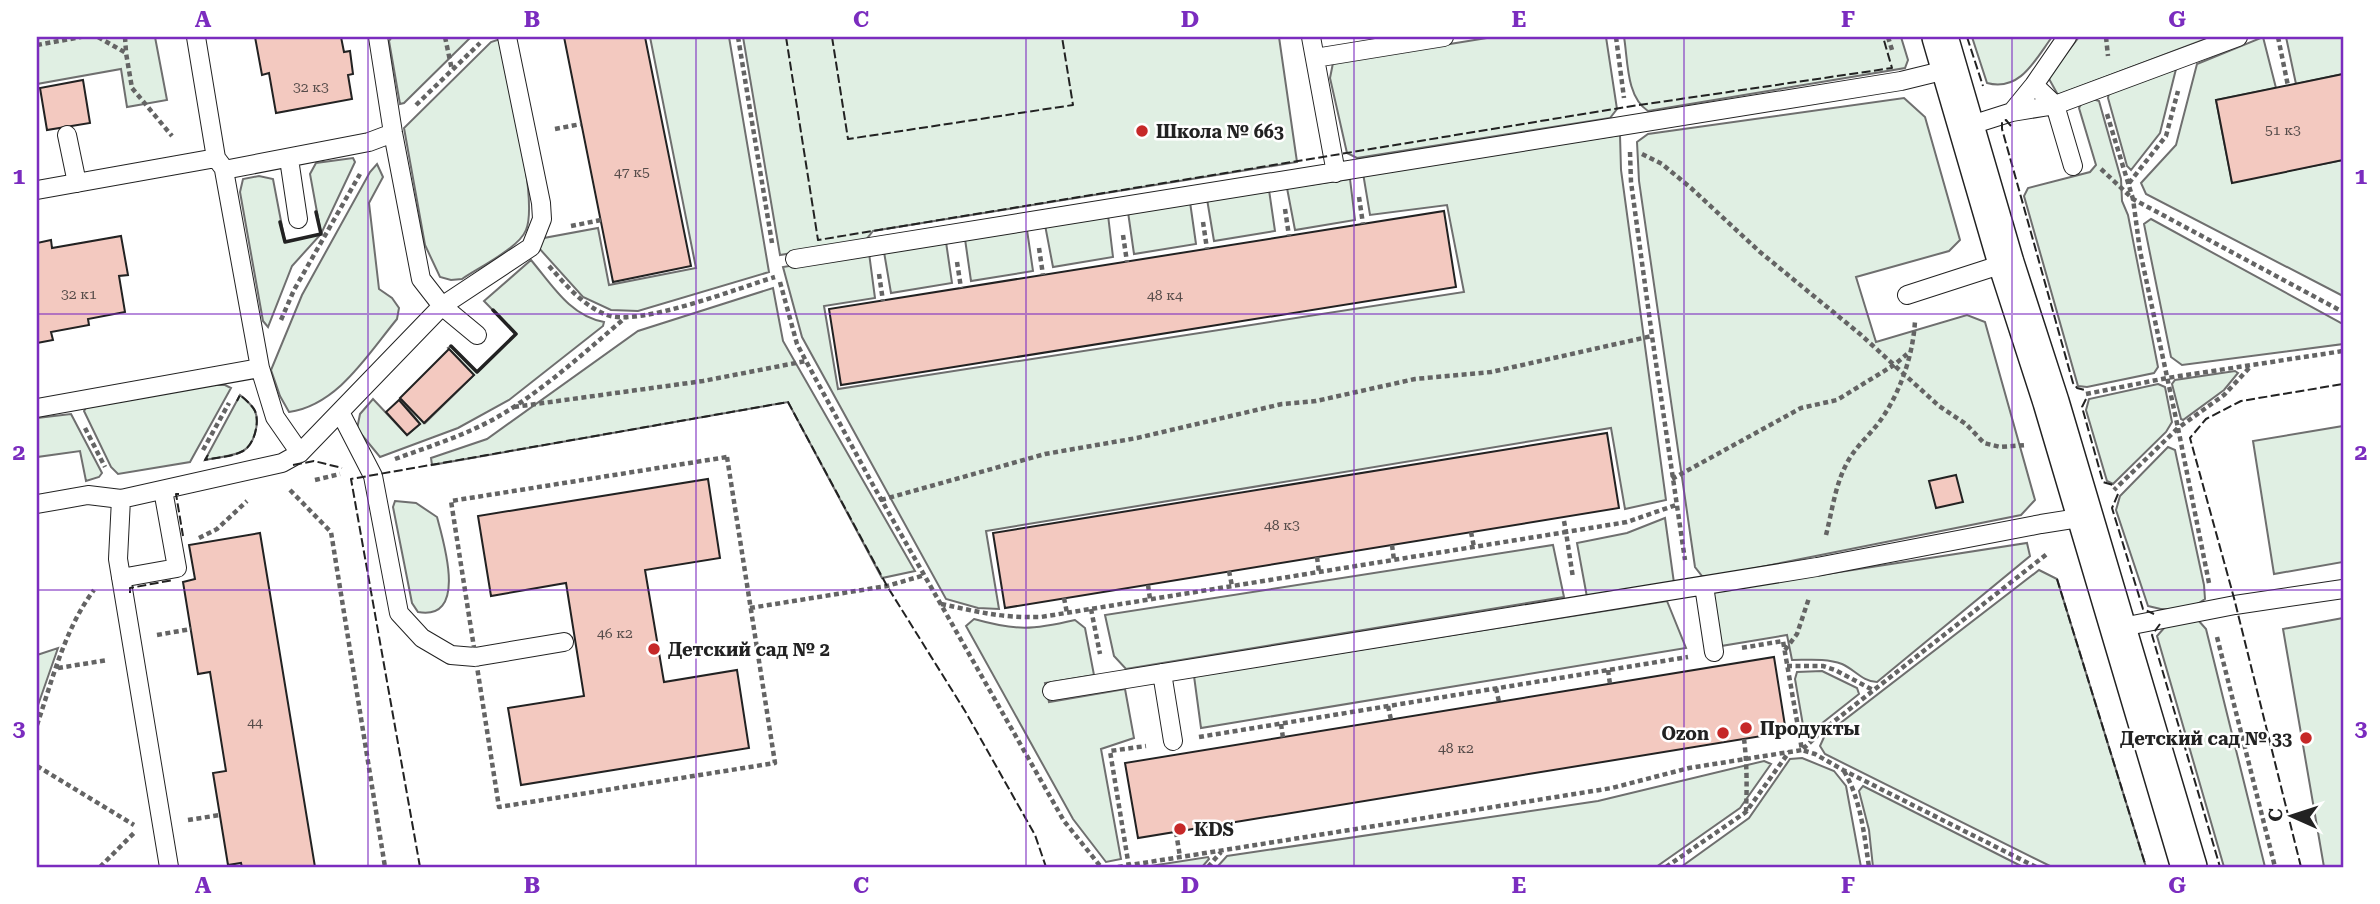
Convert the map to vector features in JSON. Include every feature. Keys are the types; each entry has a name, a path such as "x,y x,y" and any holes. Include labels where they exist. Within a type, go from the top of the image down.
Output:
{"street":[{"path":"1945,53 2006,263 2052,402 2189,867"}],"lane":[{"path":"196,37 260,368 275,417 300,453"},
{"path":"378,37 421,279 442,306 477,335"},
{"path":"37,504 88,495 121,499 282,463 300,453 442,306 531,247 542,219 541,204 508,37"},
{"path":"1311,37 1335,173"},
{"path":"1315,58 1444,37"},
{"path":"2012,112 2067,37"},
{"path":"1968,126 2012,112 2055,105 2238,37"},
{"path":"795,259 1902,81 1945,53"},
{"path":"2034,85 2055,105 2073,166"},
{"path":"37,190 220,164 289,159 369,142 393,133"},
{"path":"67,135 76,183"},
{"path":"289,159 298,219"},
{"path":"1912,293 2006,263"},
{"path":"37,408 260,368"},
{"path":"340,412 369,464 399,613 422,638 451,655 475,657 564,642"},
{"path":"121,578 177,568 163,490"},
{"path":"121,499 118,559 169,867"},
{"path":"1052,691 1817,567 2085,517"},
{"path":"1696,587 1714,652"},
{"path":"2117,628 2235,605 2343,589"},
{"path":"1162,673 1173,741"}],"path":[{"path":"37,45 81,37"},
{"path":"98,37 126,52"},
{"path":"125,37 132,88 180,146"},
{"path":"445,37 452,70"},
{"path":"191,484 205,445 239,385 260,368 294,290 367,161 416,105 486,37"},
{"path":"738,37 773,249"},
{"path":"1616,37 1628,123"},
{"path":"2278,37 2288,86"},
{"path":"2128,184 2166,136 2188,56"},
{"path":"1802,750 1822,730 2049,552 2178,428 2140,251 2133,199 2101,89"},
{"path":"1696,587 1672,480 1631,182 1629,147 1672,172 1760,252 1939,406 1966,424 1984,443 2000,447 2062,442"},
{"path":"2133,199 2343,312"},
{"path":"531,247 578,298 608,315 625,318 665,311 779,276 797,344 881,500 1064,821 1101,867"},
{"path":"1785,651 1797,634 1840,478 1860,443 1892,403 1903,374 1915,327 1912,293"},
{"path":"312,481 356,471 369,464 393,460 489,421 559,373 625,318"},
{"path":"881,500 1045,454 1137,438 1282,404 1316,401 1415,379 1491,372 1651,336"},
{"path":"2052,402 2168,377 2343,351"},
{"path":"1672,480 1801,408 1837,400 1894,365 1909,352"},
{"path":"513,407 703,381 806,361"},
{"path":"72,402 121,499"},
{"path":"727,457 750,608 775,763 499,807 451,501 727,457"},
{"path":"300,485 289,489 331,532 385,867"},
{"path":"173,544 196,539 217,529 253,496"},
{"path":"941,604 1005,618 1041,617 1627,522 1676,505"},
{"path":"1564,521 1578,606"},
{"path":"1471,532 1474,547"},
{"path":"1392,545 1394,560"},
{"path":"1317,557 1319,572"},
{"path":"37,725 57,668 87,600 118,559"},
{"path":"1229,571 1232,586"},
{"path":"750,608 887,586 925,575"},
{"path":"1148,585 1150,599"},
{"path":"1064,598 1067,613"},
{"path":"1091,609 1105,682"},
{"path":"1129,866 1110,751 1783,641 1802,750"},
{"path":"57,668 135,656"},
{"path":"1787,666 1823,666 1873,690"},
{"path":"1608,670 1610,684"},
{"path":"1496,688 1499,702"},
{"path":"1388,706 1391,720"},
{"path":"1281,723 1283,738"},
{"path":"1744,739 1747,758 1746,812"},
{"path":"1118,867 1612,788 1689,768 1802,750 1815,754 2036,867"},
{"path":"1667,867 1746,812 1789,751"},
{"path":"37,766 139,828 100,867"},
{"path":"1843,770 1858,804 1869,867"},
{"path":"1177,832 1180,857"},
{"path":"1208,867 1222,851"}],"green space":[{"path":"37,37 155,37 167,100 127,107 121,69 37,84"},
{"path":"392,37 471,37 400,104 389,41"},
{"path":"650,37 729,37 769,272 638,311 611,310 583,297 538,247 544,238 598,228 609,285 696,268"},
{"name":"Школа № 663","path":"743,37 1279,37 1297,162 873,231 865,241 780,255"},
{"path":"1493,37 1606,37 1617,109 1610,118 1357,158 1347,153 1330,78 1333,63"},
{"path":"1624,37 1901,37 1908,60 1905,68 1648,111 1641,105 1632,87"},
{"path":"1972,37 2052,37 2025,72 2009,83 1999,85 1987,83"},
{"path":"2079,37 2211,37 2058,95 2048,77"},
{"path":"2263,37 2276,88 2216,100 2232,182 2343,160 2343,296 2146,194 2141,183 2176,145 2197,64"},
{"path":"2286,37 2343,37 2343,74 2296,84"},
{"path":"500,39 525,166 529,215 526,230 515,244 497,257 462,279 451,280 440,277 425,245 404,128 491,42"},
{"path":"2176,69 2160,133 2131,170 2127,166 2108,98 2109,92"},
{"path":"1904,98 1925,117 1960,240 1949,251 1856,277 1876,342 1967,315 1985,322 2035,500 2021,515 1716,576 1702,576 1695,567 1639,181 1637,142 1648,134"},
{"path":"2093,99 2099,101 2121,179 2122,201 2128,215 2158,367 2154,373 2087,387 2078,386 2024,196 2028,188 2090,172 2096,165 2079,108 2082,102"},
{"path":"1620,135 1621,170 1666,500 1625,509 1611,428 986,531 999,609 978,608 946,599 802,337 783,267 869,253 875,298 824,306 838,389 1464,292 1447,205 1370,215 1363,173"},
{"path":"353,158 355,162 321,234 310,174 316,163"},
{"path":"377,164 383,177 369,203 379,289 392,298 399,308 397,319 351,376 337,389 307,407 289,412 271,370 302,295 370,172"},
{"path":"259,176 273,179 285,242 321,234 292,266 268,327 263,321 240,192 243,179"},
{"path":"1350,179 1355,220 1295,230 1287,188"},
{"path":"1269,190 1275,231 1214,241 1207,199"},
{"path":"1190,202 1196,244 1134,254 1128,212"},
{"path":"1108,215 1113,257 1053,267 1045,225"},
{"path":"2151,219 2343,324 2343,344 2182,365 2171,357 2144,224"},
{"path":"1027,230 1033,271 971,281 965,239"},
{"path":"946,242 952,283 891,293 884,252"},
{"path":"531,260 571,306 592,319 604,322 603,326 509,400 458,428 380,457 357,429 360,414 373,399 407,435 420,424 400,398 425,423 474,375 448,348 451,346 477,372 516,334 484,301"},
{"path":"773,288 783,341 915,571 882,578 788,402 432,465 431,458 487,439 638,331"},
{"path":"2235,371 2238,373 2224,390 2181,419 2172,384 2175,380"},
{"path":"2158,384 2165,387 2172,422 2166,432 2113,484 2107,481 2086,410 2089,399"},
{"path":"206,385 225,385 231,388 190,462 118,474 111,467 84,411 87,406"},
{"path":"240,395 255,411 257,421 253,439 247,448 239,453 205,460"},
{"path":"71,414 102,473 99,477 86,481 80,451 37,457 37,418"},
{"path":"2343,426 2343,562 2274,574 2253,441"},
{"path":"2168,447 2175,450 2205,599 2192,606 2170,610 2148,606 2116,510 2120,496"},
{"path":"395,501 416,503 437,517 449,578 448,593 443,605 433,612 418,612 412,603 393,507"},
{"path":"1665,518 1674,583 1587,597 1577,543 1627,533"},
{"path":"2027,543 2030,556 1877,682 1867,680 1836,662 1792,660 1787,635 1721,646 1711,592"},
{"path":"1553,545 1564,597 1126,669 1114,656 1105,615"},
{"path":"2039,570 2057,579 2146,867 2052,867 1825,754 1820,746 1825,735"},
{"path":"1667,601 1686,648 1201,728 1194,676"},
{"path":"2343,618 2343,867 2324,867 2283,629"},
{"path":"974,619 1024,628 1075,620 1085,628 1094,675 1045,683 1049,702 1125,689 1134,738 1101,749 1121,859 1106,862 1073,819 966,626"},
{"path":"2198,620 2206,629 2265,867 2224,867 2157,636 2165,627"},
{"path":"58,648 37,708 37,655"},
{"path":"1822,671 1857,688 1859,694 1807,735 1795,679 1797,672"},
{"path":"1802,758 1834,771 1846,786 1861,867 1681,867 1749,818 1790,759"},
{"path":"1764,761 1771,764 1740,808 1656,867 1217,867 1227,856 1598,801"},
{"path":"1863,786 2023,867 1873,867 1869,830 1859,791"},
{"path":"1208,857 1202,867 1144,867"}],"building":[{"path":"255,37 341,37 344,52 350,51 353,74 348,75 352,99 276,113 269,73 262,75"},
{"path":"564,37 645,37 691,266 613,282"},
{"path":"2343,74 2343,160 2232,183 2216,100"},
{"path":"83,80 90,123 47,130 40,88"},
{"path":"1444,211 1456,287 841,385 829,309"},
{"path":"121,236 128,275 119,276 125,312 88,319 89,325 51,332 53,340 37,343 37,243 51,240 52,248"},
{"path":"449,349 474,375 424,423 400,398"},
{"path":"399,400 420,424 407,435 386,412"},
{"path":"1607,433 1619,508 1005,608 993,533"},
{"path":"1956,475 1963,502 1936,508 1929,481"},
{"path":"708,479 720,558 645,570 664,682 737,670 749,748 521,785 508,708 584,696 566,583 491,596 478,516"},
{"path":"260,533 315,867 242,867 241,863 228,865 213,773 226,771 210,672 198,674 183,582 195,579 189,545"},
{"path":"1774,657 1786,732 1138,838 1125,763"}],"fence":[{"path":"786,37 818,240 1626,107 1892,68 1883,37"},
{"path":"832,37 848,139 1073,105 1062,37"},
{"path":"1967,37 1983,86"},
{"path":"2011,126 2006,120 2002,122 2073,383 2077,388 2085,390"},
{"path":"2301,867 2234,598 2190,438 2206,419 2241,401 2343,384"},
{"path":"208,455 205,460 239,453 247,448 253,439 257,421 255,411 240,395 237,401"},
{"path":"2086,399 2082,407 2103,482 2113,485"},
{"path":"420,867 351,479 788,402 887,586 965,711 1035,835 1046,867"},
{"path":"293,465 314,461 342,468"},
{"path":"179,494 176,494 183,536"},
{"path":"2118,494 2112,508 2143,609 2154,614"},
{"path":"2057,579 2146,867"},
{"path":"130,593 130,588 173,580"},
{"path":"2160,624 2152,635 2220,867"},
{"path":"1569,867 1577,867"}],"wall":[{"path":"280,222 285,242 321,234 316,212"},
{"path":"451,346 477,372 516,334 493,310"}],"place":[{"name":"Школа № 663","path":"1142,131"},
{"name":"Детский сад № 2","path":"654,649"},
{"name":"Продукты","path":"1746,728"},
{"name":"Ozon","path":"1723,733"},
{"name":"Детский сад № 33","path":"2306,738"},
{"name":"KDS","path":"1180,829"}]}
